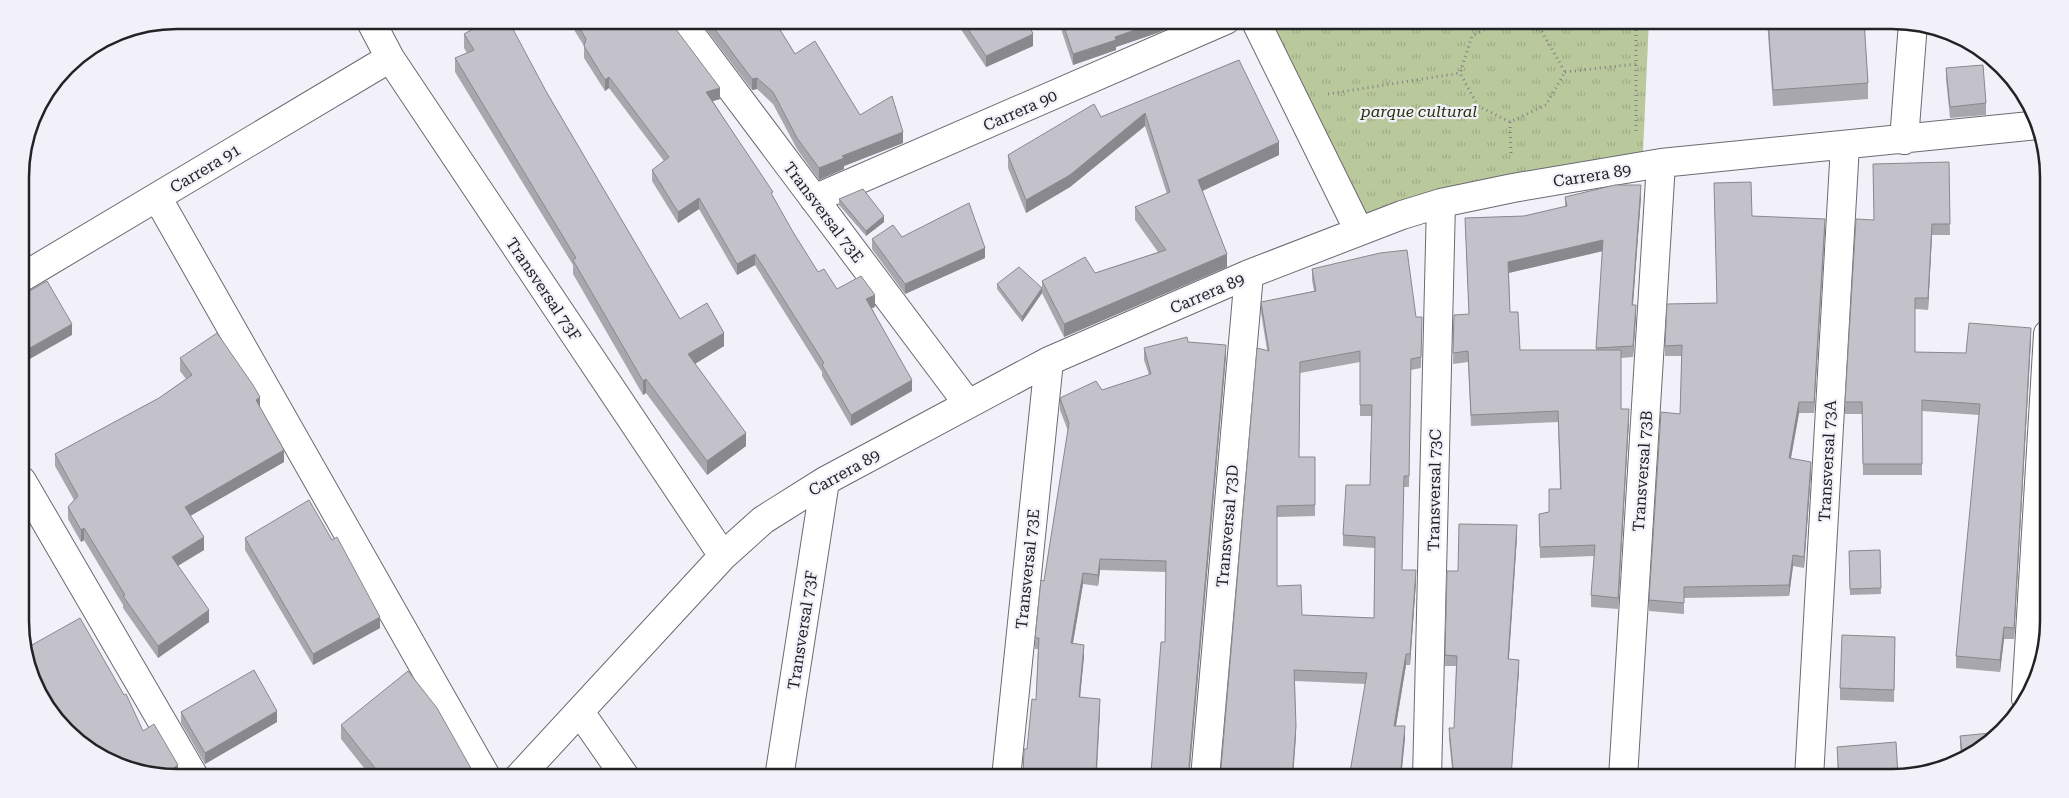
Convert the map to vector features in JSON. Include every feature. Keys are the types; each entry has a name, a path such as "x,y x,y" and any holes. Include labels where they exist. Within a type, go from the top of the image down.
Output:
{"street":[{"name":"Transversal 73F","path":"375,29 390,58 723,556"},
{"name":"Transversal 73E","path":"687,29 968,404"},
{"name":"Carrera 90","path":"814,200 1205,29"},
{"path":"1260,29 1359,231"},
{"path":"1904,140 1913,30"},
{"name":"Carrera 91","path":"29,273 390,58"},
{"name":"Carrera 89","path":"526,769 723,556 763,520 825,481 1049,361 1249,274 1359,231 1441,203 1513,188 1661,163 2031,126"},
{"name":"Transversal 73A","path":"1810,769 1845,145"},
{"name":"Transversal 73B","path":"1624,769 1661,163"},
{"path":"157,197 481,769"},
{"name":"Transversal 73C","path":"1427,769 1441,203"},
{"name":"Transversal 73D","path":"1206,769 1249,274"},
{"name":"Transversal 73E","path":"1007,769 1049,361"},
{"path":"2027,682 2040,467"},
{"name":"Transversal 73F","path":"780,769 825,481"},
{"path":"29,493 190,769"},
{"path":"580,712 620,769"}],"path":[{"path":"1485,29 1472,36 1460,73 1478,106 1510,122 1546,105 1565,72"},
{"path":"1535,29 1542,32 1565,72"},
{"path":"1636,29 1636,138"},
{"path":"1565,72 1636,64"},
{"path":"1294,98 1460,73"}],"green space":[{"name":"parque cultural","path":"1274,29 1649,29 1643,152 1368,217"}],"building":[{"path":"473,29 513,29 547,93 680,319 707,303 724,333 688,354 746,433 707,461 646,379 643,381 573,260 576,258 455,58 474,50 464,34"},
{"path":"580,29 676,29 720,88 706,92 773,192 771,193 818,272 824,269 837,289 861,276 875,295 866,299 912,380 851,415 822,365 824,363 755,254 737,264 699,198 678,212 652,170 669,157 609,77 605,80 584,46 586,39"},
{"path":"715,29 780,29 795,54 815,41 860,115 892,96 903,132 842,156 844,158 819,168 797,138 773,92 757,78 752,79"},
{"path":"968,29 1031,29 1033,34 986,56"},
{"path":"1065,29 1138,29 1115,37 1116,40 1073,54"},
{"path":"1769,29 1865,29 1868,83 1773,90"},
{"path":"1239,60 1279,142 1198,180 1227,254 1064,324 1042,281 1085,257 1095,273 1166,250 1135,207 1170,192 1145,113 1070,175 1026,200 1008,155 1094,104 1101,117"},
{"path":"1983,65 1986,103 1950,107 1946,68"},
{"path":"1949,162 1950,224 1932,224 1928,298 1915,298 1915,352 1966,353 1969,323 2031,328 2014,628 2004,627 2000,660 1956,656 1980,404 1922,400 1922,464 1863,464 1862,402 1845,402 1856,219 1874,220 1873,164"},
{"path":"1751,182 1752,216 1825,219 1814,402 1799,402 1789,458 1811,462 1804,557 1793,555 1789,585 1684,587 1684,603 1649,600 1661,412 1680,414 1682,345 1665,346 1667,304 1717,303 1714,183"},
{"path":"1615,185 1641,185 1632,305 1636,305 1633,346 1596,348 1603,240 1508,262 1510,312 1518,312 1520,350 1621,350 1621,409 1629,409 1618,598 1591,595 1595,545 1540,547 1539,514 1549,512 1549,489 1561,489 1558,411 1471,415 1468,351 1453,353 1454,315 1469,314 1465,218 1524,216 1567,206 1565,197"},
{"path":"863,189 884,216 866,231 839,199"},
{"path":"969,203 985,248 905,284 872,239 893,225 902,237"},
{"path":"1407,250 1416,317 1422,317 1421,357 1411,359 1409,476 1404,476 1402,570 1416,570 1410,654 1406,654 1394,726 1405,726 1401,769 1351,769 1367,673 1294,670 1296,726 1293,769 1220,769 1257,348 1269,351 1261,302 1316,291 1312,269 1380,253","holes":["1360,351 1360,405 1372,405 1370,485 1346,485 1343,535 1375,537 1374,618 1302,615 1301,585 1277,586 1277,506 1315,505 1315,457 1299,457 1300,362"]},
{"path":"1019,267 1042,288 1022,317 997,284"},
{"path":"47,281 72,324 29,348 29,291"},
{"path":"217,333 260,397 256,400 284,450 185,507 204,537 172,557 209,610 158,646 123,596 125,595 84,528 81,530 68,507 78,496 55,454 159,398 192,375 180,358"},
{"path":"1187,337 1188,342 1226,345 1190,769 1151,769 1161,642 1165,642 1166,561 1100,559 1098,575 1083,573 1071,643 1084,645 1079,697 1100,699 1096,769 1023,769 1024,749 1027,749 1032,699 1036,700 1039,638 1035,638 1041,580 1044,581 1069,423 1060,398 1096,381 1102,390 1151,374 1144,348"},
{"path":"309,500 332,540 337,537 380,617 313,654 245,538"},
{"path":"1459,524 1517,525 1508,659 1519,660 1512,769 1453,769 1449,728 1454,728 1457,656 1445,655 1447,571 1458,571"},
{"path":"1880,550 1881,588 1850,589 1849,551"},
{"path":"80,618 124,695 126,694 143,731 154,724 178,765 172,769 167,769 129,761 111,754 79,732 66,719 44,687 31,645"},
{"path":"1842,635 1895,637 1894,690 1840,688"},
{"path":"254,670 277,711 205,753 181,712"},
{"path":"408,671 437,708 471,769 376,769 341,725"},
{"path":"1989,733 1962,751 1960,736"},
{"path":"1896,742 1898,769 1838,769 1837,747"}]}
